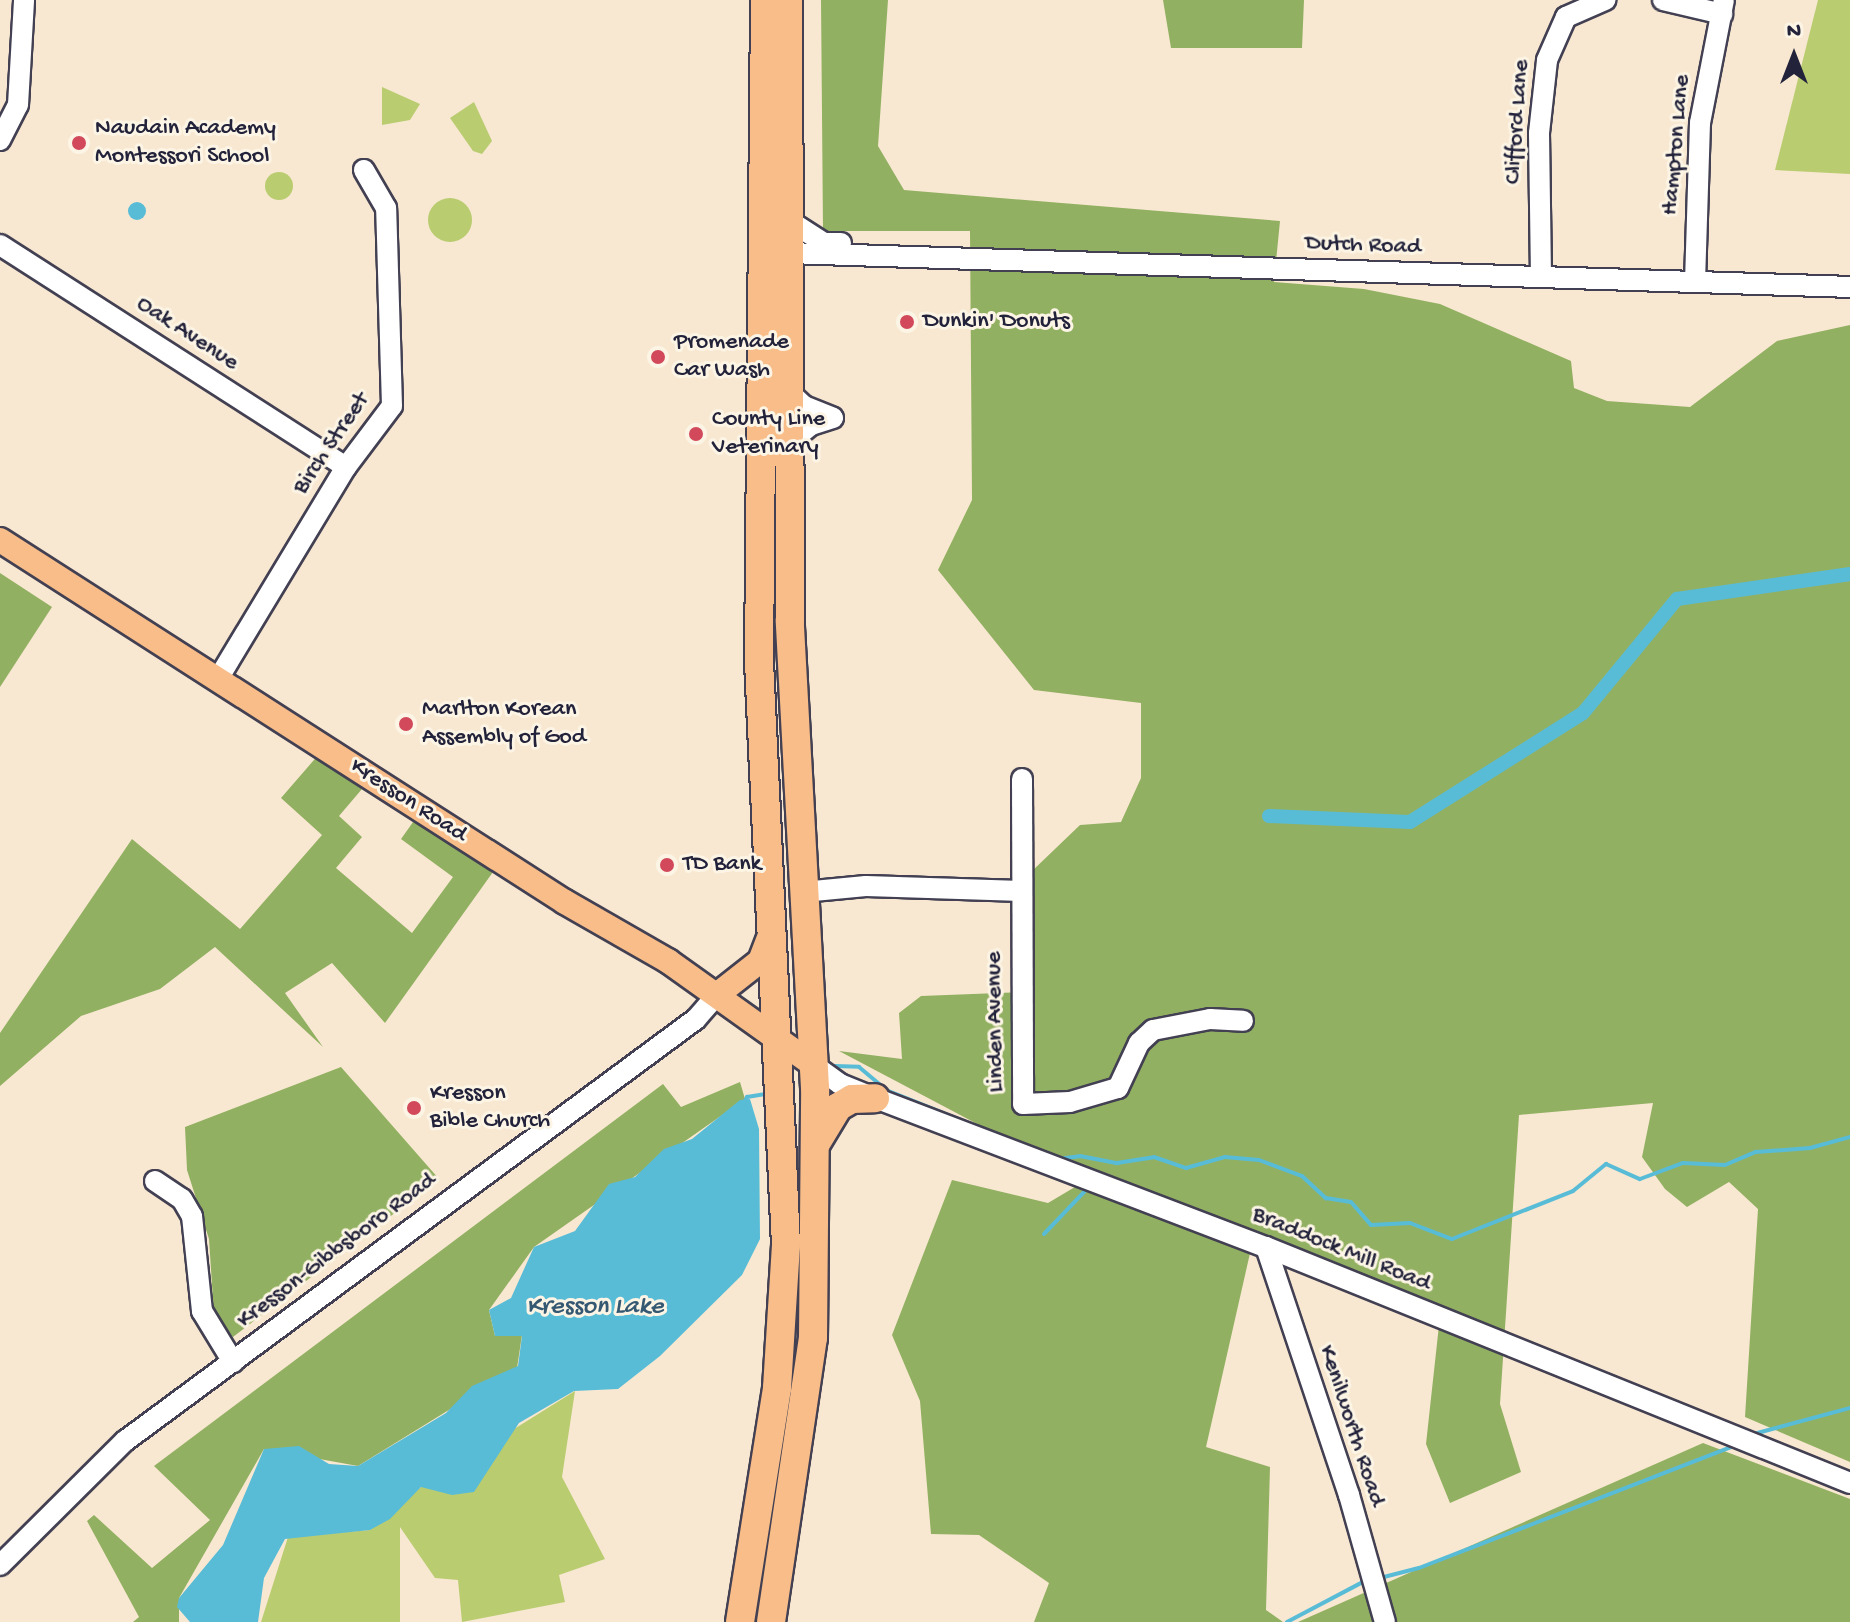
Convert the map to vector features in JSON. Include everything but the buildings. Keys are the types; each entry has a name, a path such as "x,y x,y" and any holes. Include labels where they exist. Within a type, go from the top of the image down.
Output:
{"highway":[{"path":"740,1622 783,1337 786,1245 759,662 765,0"},
{"path":"771,1622 813,1338 814,1065 790,621 788,0"},
{"path":"763,184 773,199 773,236 788,253"},
{"path":"813,1150 838,1107 852,1099 875,1098"}],"main road":[{"name":"Kresson Road","path":"0,540 718,994 814,1065"},
{"path":"718,994 760,961 773,928"}],"street":[{"path":"0,140 18,105 24,0"},
{"name":"Clifford Lane","path":"1541,277 1539,133 1547,60 1566,17 1605,0"},
{"path":"1663,0 1723,7"},
{"name":"Hampton Lane","path":"1695,282 1700,123 1723,7"},
{"name":"Birch Street","path":"218,679 346,467 394,396 386,208 364,170"},
{"name":"Dutch Road","path":"788,220 824,243 857,243 874,253"},
{"name":"Oak Avenue","path":"0,245 346,467"},
{"name":"Dutch Road","path":"788,253 874,253 1850,287"},
{"path":"789,392 804,406 833,418 811,425 789,443"},
{"name":"Linden Avenue","path":"1022,779 1023,1104 1070,1102 1118,1088 1139,1043 1153,1030 1210,1019 1243,1021"},
{"path":"803,892 866,886 1022,891"},
{"name":"Kresson-Gibbsboro Road","path":"0,1565 125,1441 696,1019 718,994"},
{"name":"Braddock Mill Road","path":"814,1065 840,1084 1266,1247 1850,1483"},
{"path":"155,1181 182,1199 192,1216 202,1311 233,1362"},
{"name":"Kenilworth Road","path":"1266,1247 1349,1495 1385,1622"}],"green space":[{"path":"821,0 888,0 878,146 904,190 1280,221 1274,282 1364,289 1440,304 1571,361 1574,388 1607,401 1690,407 1777,341 1850,325 1850,1462 1745,1417 1758,1209 1729,1182 1687,1207 1665,1189 1642,1157 1653,1103 1519,1115 1500,1404 1521,1472 1450,1503 1426,1444 1440,1316 1253,1240 1206,1447 1270,1467 1266,1610 1283,1622 1034,1622 1049,1583 979,1535 931,1534 920,1401 892,1335 952,1180 1048,1203 1085,1181 839,1051 902,1059 899,1013 921,996 1026,992 1031,872 1080,825 1121,822 1141,778 1141,703 1034,690 938,570 972,500 970,231 823,231"},
{"path":"1163,0 1304,0 1302,48 1171,48"},
{"path":"1818,0 1850,0 1850,174 1775,170"},
{"path":"382,87 420,104 410,120 382,125"},
{"path":"474,102 492,141 482,154 473,151 450,118"},
{"path":"279,172 289,176 293,186 289,196 279,200 269,196 265,186 269,176"},
{"path":"450,198 466,204 472,220 466,236 450,242 434,236 428,220 434,204"},
{"path":"0,573 52,607 0,687"},
{"path":"320,753 362,789 339,816 362,837 336,868 412,933 453,877 401,839 418,815 493,872 385,1023 332,963 285,993 323,1047 215,947 160,989 81,1016 0,1086 0,1033 132,839 240,929 322,835 281,798"},
{"path":"341,1067 439,1179 233,1337 214,1315 209,1239 187,1170 185,1127"},
{"path":"740,1082 745,1099 534,1247 489,1310 495,1336 522,1335 517,1368 358,1466 264,1449 179,1598 179,1622 133,1622 139,1617 87,1521 94,1515 152,1568 210,1520 154,1466 663,1084 681,1107"},
{"path":"575,1391 562,1477 605,1559 559,1575 565,1602 462,1622 458,1580 435,1578 400,1527 400,1622 261,1622 288,1537 370,1530 421,1487"},
{"path":"1703,1443 1850,1499 1850,1622 1298,1622"}],"water":[{"path":"133,202 141,202 146,211 144,218 133,220 128,215 128,207"},
{"name":"Kresson Lake","path":"750,1099 759,1129 760,1239 742,1275 660,1356 618,1389 574,1391 519,1423 474,1492 452,1495 421,1487 390,1519 370,1530 285,1539 264,1578 258,1622 190,1622 177,1607 179,1598 223,1545 264,1449 299,1446 329,1464 358,1466 446,1413 472,1386 518,1366 522,1336 495,1336 489,1310 511,1298 534,1247 575,1231 609,1184 635,1177 664,1149 692,1139 740,1100"}],"waterway":[{"path":"1269,816 1410,822 1583,713 1677,599 1850,574"},
{"path":"835,1066 859,1067 886,1090 1001,1136"},
{"path":"744,1103 747,1097 765,1094"},
{"path":"1057,1159 1080,1156 1117,1163 1154,1157 1186,1168 1225,1157 1259,1160 1302,1176 1326,1198 1351,1202 1371,1225 1410,1223 1452,1239 1573,1191 1606,1164 1640,1179 1683,1163 1725,1165 1756,1152 1810,1148 1850,1137"},
{"path":"1044,1234 1088,1188"},
{"path":"1750,1435 1850,1408"},
{"path":"1380,1578 1419,1568 1736,1445"},
{"path":"1287,1622 1363,1582"}],"place":[{"name":"Naudain Academy Montessori School","path":"79,143"},
{"name":"Dunkin' Donuts","path":"907,322"},
{"name":"Promenade Car Wash","path":"658,357"},
{"name":"County Line Veterinary","path":"696,434"},
{"name":"Marlton Korean Assembly of God","path":"406,724"},
{"name":"TD Bank","path":"667,865"},
{"name":"Kresson Bible Church","path":"414,1108"}]}
